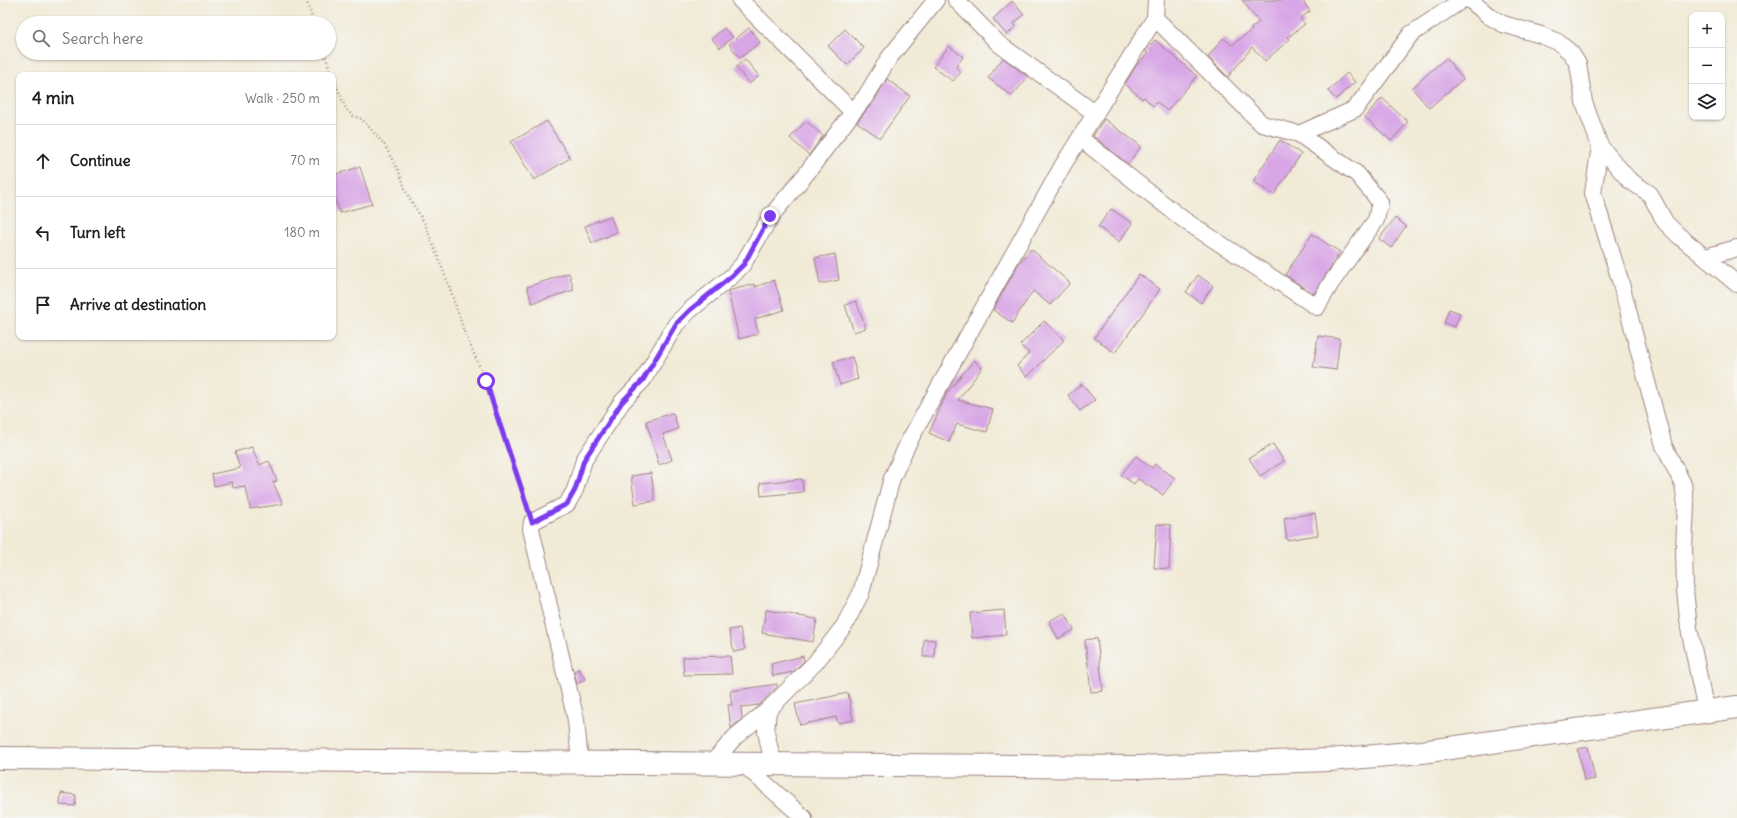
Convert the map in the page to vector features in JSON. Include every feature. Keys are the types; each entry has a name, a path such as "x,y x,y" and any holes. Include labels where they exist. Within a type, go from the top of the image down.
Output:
{"highway":[{"path":"0,758 1136,767 1329,760 1429,751 1737,707"}],"street":[{"path":"740,0 853,112"},
{"path":"580,763 576,720 532,529 532,522 567,504 575,490 584,460 622,402 643,380 676,324 690,310 732,276 744,264 770,216 806,174 866,96 889,58 936,0"},
{"path":"956,0 999,44 1096,114"},
{"path":"712,763 735,736 768,710 815,663 844,626 861,593 892,478 908,441 970,334 1063,165 1155,18 1156,0"},
{"path":"1299,134 1355,109 1411,34 1462,0"},
{"path":"1470,0 1489,16 1503,24 1541,35 1558,42 1571,53 1578,64 1584,102 1600,146 1630,180 1650,194 1666,222 1678,236 1706,257 1737,284"},
{"path":"1080,138 1184,220 1317,307 1331,283 1376,220 1380,202 1357,174 1299,134 1262,124 1155,18"},
{"path":"1600,146 1593,193 1620,280 1664,446 1683,484 1686,505 1684,549 1685,590 1689,628 1706,712"},
{"path":"1706,257 1737,248"},
{"path":"768,710 766,732 773,763"},
{"path":"742,763 804,818"}],"path":[{"path":"306,0 312,16"},
{"path":"327,60 331,72"},
{"path":"336,83 346,108 353,116 362,119 384,144 400,174 407,194 425,224 448,283 464,331 486,381 497,419 517,472 532,522"}],"building":[{"path":"1242,0 1302,0 1310,11 1300,19 1305,24 1288,37 1290,39 1265,61 1252,47 1228,77 1208,57 1223,38 1232,45 1252,30 1251,28 1259,22"},
{"path":"1012,1 1024,15 1014,23 1016,26 1007,35 993,19"},
{"path":"724,28 733,37 720,48 712,39"},
{"path":"749,28 760,42 740,58 729,44"},
{"path":"845,29 864,48 847,65 828,46"},
{"path":"1155,40 1197,76 1167,111 1157,102 1153,106 1144,97 1142,99 1125,84 1135,67 1148,53 1145,51"},
{"path":"949,46 963,57 956,67 961,72 953,81 933,67"},
{"path":"1003,58 1028,77 1012,96 988,78"},
{"path":"1446,58 1463,79 1429,108 1412,88"},
{"path":"745,59 759,76 749,84 736,67"},
{"path":"1347,73 1355,82 1336,99 1328,91"},
{"path":"887,79 910,96 880,138 857,122 874,101"},
{"path":"1382,98 1408,122 1391,141 1365,117"},
{"path":"1104,119 1141,146 1128,164 1093,136"},
{"path":"547,121 570,158 534,180 511,142"},
{"path":"806,121 823,136 809,155 790,138"},
{"path":"1280,140 1301,154 1274,195 1253,181"},
{"path":"360,167 372,204 340,213 336,201 336,174"},
{"path":"1111,209 1132,223 1119,242 1098,227"},
{"path":"610,216 617,232 592,243 585,226"},
{"path":"1395,218 1406,226 1391,248 1379,239"},
{"path":"1312,234 1340,252 1314,294 1285,275"},
{"path":"1031,249 1070,283 1050,305 1033,291 1012,323 993,310 1019,263"},
{"path":"835,254 839,280 820,284 815,258"},
{"path":"569,273 574,290 532,303 527,287"},
{"path":"1139,274 1160,289 1115,353 1094,338"},
{"path":"1198,275 1213,286 1201,303 1186,292"},
{"path":"774,280 784,310 755,319 758,334 739,339 728,291 755,284 755,287"},
{"path":"856,301 866,328 854,332 845,305"},
{"path":"1449,309 1460,313 1455,327 1444,323"},
{"path":"1044,321 1064,340 1027,377 1017,366 1029,353 1020,345"},
{"path":"1318,336 1340,339 1336,370 1313,367"},
{"path":"852,357 858,379 840,385 833,362"},
{"path":"974,360 982,368 958,400 993,409 987,432 957,424 949,442 929,433 947,393"},
{"path":"1082,384 1095,400 1080,411 1068,395"},
{"path":"673,413 678,429 663,434 672,460 659,465 646,421"},
{"path":"1273,444 1284,461 1260,476 1249,458"},
{"path":"252,447 259,465 269,461 277,481 273,482 283,504 250,509 248,496 244,486 233,488 232,482 214,486 212,474 240,468 235,452"},
{"path":"1136,456 1152,468 1155,464 1175,478 1163,495 1138,479 1134,484 1121,475"},
{"path":"651,473 655,501 635,504 631,476"},
{"path":"802,479 803,492 761,496 760,483"},
{"path":"1315,513 1318,535 1287,540 1284,518"},
{"path":"1157,524 1171,525 1169,569 1154,568"},
{"path":"766,610 817,619 813,642 762,633"},
{"path":"1004,610 1006,635 972,638 970,613"},
{"path":"1065,613 1074,630 1058,639 1049,621"},
{"path":"740,628 745,650 734,652 729,630"},
{"path":"1097,638 1103,691 1091,692 1085,640"},
{"path":"924,639 935,640 934,657 923,657"},
{"path":"730,656 732,674 684,675 683,657"},
{"path":"803,656 804,661 793,672 773,676 771,664"},
{"path":"579,669 585,679 577,684 574,671"},
{"path":"777,684 777,687 759,705 741,707 742,719 731,728 728,705 732,705 730,691"},
{"path":"848,693 853,720 838,723 836,717 800,725 795,704"},
{"path":"1588,747 1595,779 1584,781 1578,749"},
{"path":"61,793 76,795 75,806 60,805"}],"route":[{"path":"486,381 497,419 517,472 532,522 567,504 575,490 584,460 622,402 643,380 676,324 690,310 732,276 744,264 770,216"}]}
